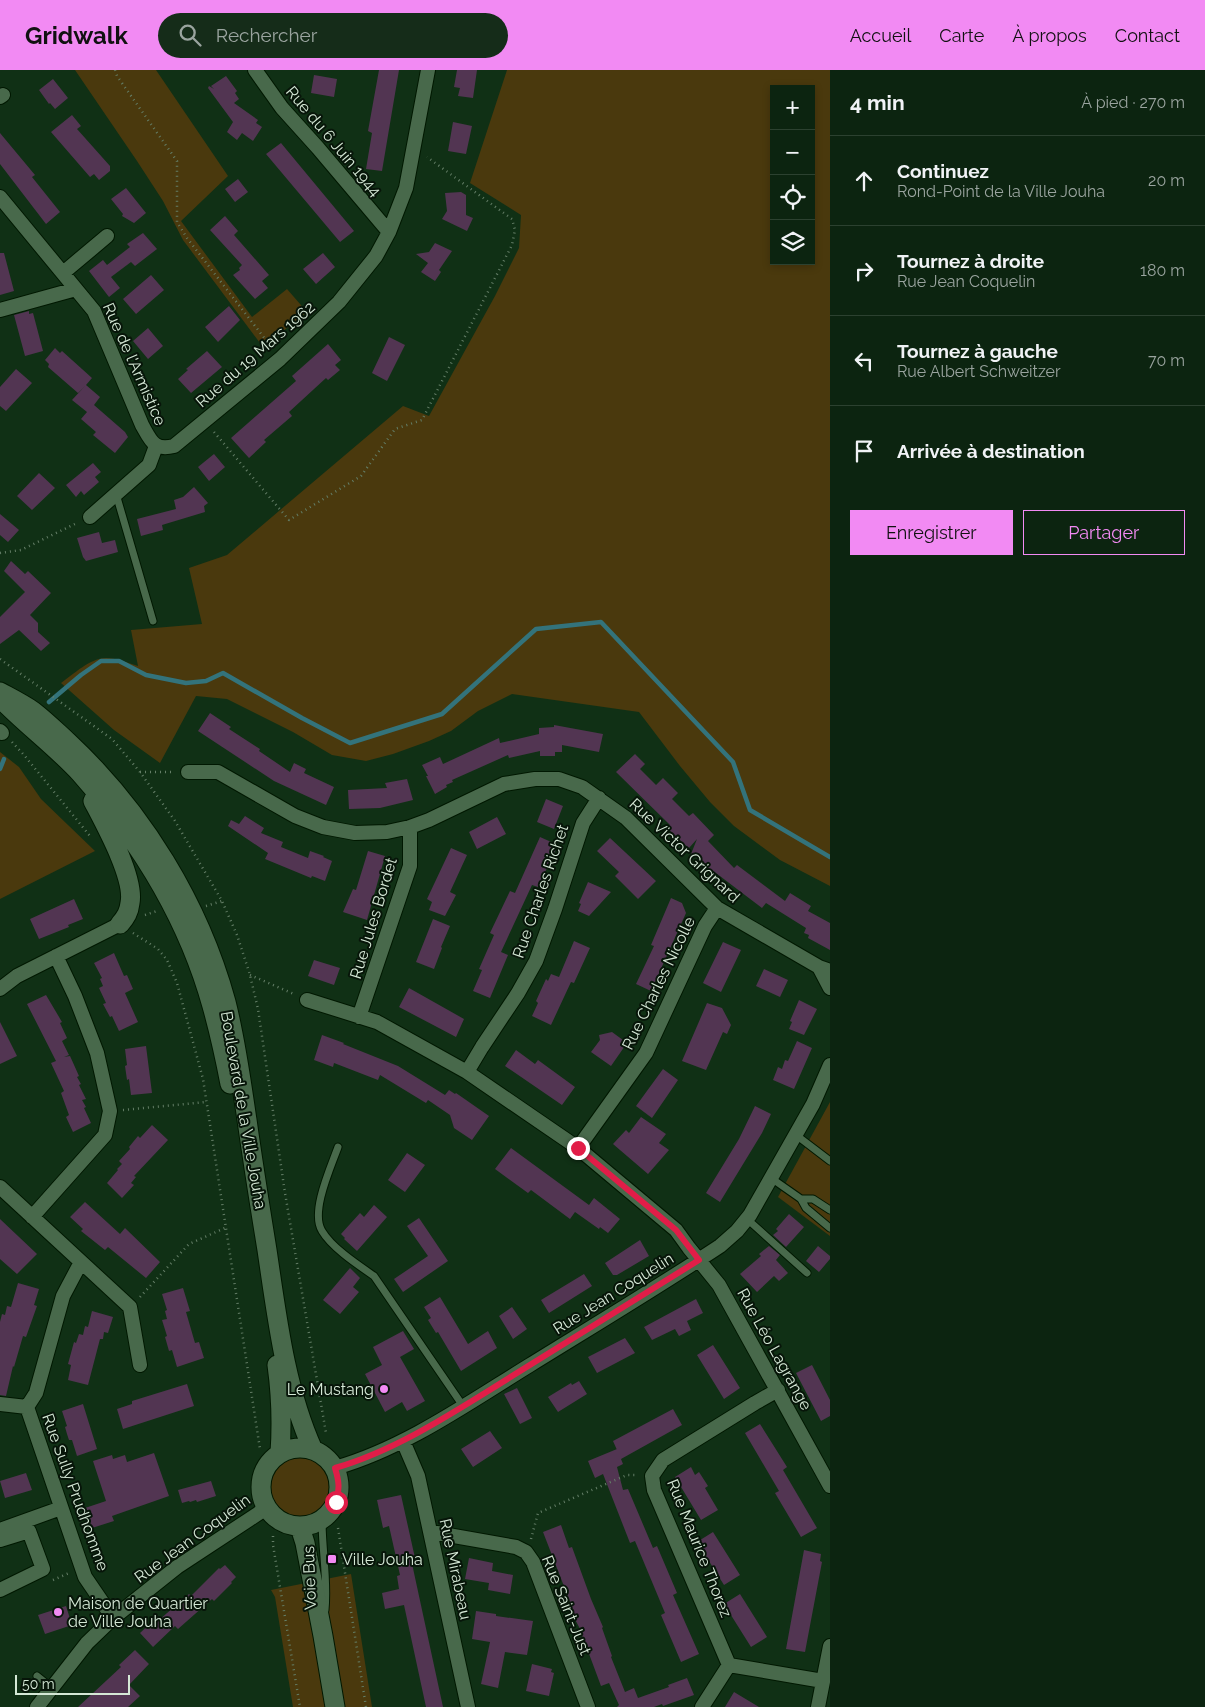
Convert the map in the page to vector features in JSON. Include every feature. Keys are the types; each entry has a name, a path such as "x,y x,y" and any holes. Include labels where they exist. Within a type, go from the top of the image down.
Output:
{"main road":[{"path":"0,692 28,716"},
{"path":"0,697 28,716"},
{"name":"Boulevard de la Ville Jouha","path":"28,716 107,804 156,875 188,940 212,1005 237,1119 272,1328 279,1379 280,1453"},
{"name":"Boulevard de la Ville Jouha","path":"28,716 42,718 89,762 119,796 171,872 205,940 226,1001 232,1028 241,1074 279,1327 289,1376 305,1433 313,1450"},
{"path":"78,771 127,874 131,901 128,915 120,924"},
{"path":"301,1448 313,1450 329,1460 335,1468 339,1485 336,1502 331,1512 330,1524 290,1526 271,1515 265,1506 261,1497 261,1477 272,1460 280,1453 290,1449 301,1448"},
{"path":"300,1527 305,1543 335,1707"}],"street":[{"name":"Rue du 6 Juin 1944","path":"255,70 282,108 389,232"},
{"name":"Rue du 19 Mars 1962","path":"156,446 165,448 174,446 280,359 338,302 376,256 389,232 406,188 428,70"},
{"name":"Rue de l'Armistice","path":"0,197 94,311 142,426 156,446"},
{"path":"63,273 107,236"},
{"path":"0,310 76,289"},
{"path":"90,518 149,465 156,446"},
{"name":"Rue Victor Grignard","path":"188,772 218,772 296,816 324,827 355,833 387,832 410,827 429,820 504,784 535,779 559,779 582,787 626,818 717,908 824,969 830,988"},
{"name":"Rue Charles Richet","path":"467,1072 518,993 536,961 555,910 582,823 599,798"},
{"name":"Rue Jules Bordet","path":"359,1017 410,866 410,827"},
{"name":"Rue Charles Nicolle","path":"578,1148 646,1053 704,926 717,908"},
{"path":"0,989 17,976 120,924"},
{"path":"32,1217 105,1135 110,1111 97,1053 75,996 56,956"},
{"name":"Rue Léo Lagrange","path":"307,1000 377,1022 467,1072 578,1148 676,1230 720,1285 830,1486"},
{"name":"Rue Jean Coquelin","path":"335,1468 350,1464 403,1440 463,1406 720,1246 747,1219 813,1104 830,1065"},
{"path":"0,1187 130,1307 140,1365"},
{"name":"Rue Sully Prudhomme","path":"81,1262 64,1296 36,1393 27,1407 85,1577 113,1618"},
{"name":"Rue Maurice Thorez","path":"729,1665 654,1490 652,1476 663,1460 778,1390"},
{"path":"0,1404 27,1407"},
{"name":"Rue Mirabeau","path":"403,1440 418,1476 468,1707"},
{"name":"Rue Jean Coquelin","path":"37,1707 87,1643 113,1618 177,1567 259,1513 265,1506"},
{"path":"0,1530 61,1508"},
{"path":"0,1540 29,1531 44,1569 0,1590"},
{"name":"Rue Saint-Just","path":"431,1532 516,1547 526,1552 533,1562 588,1707"},
{"path":"818,1707 830,1646"},
{"path":"702,1707 729,1665 823,1681"}],"lane":[{"path":"116,494 153,621"},
{"path":"796,1135 830,1161"},
{"path":"338,1147 320,1198 318,1219 321,1231 355,1264 374,1276 463,1406"},
{"path":"771,1178 801,1199 806,1208 830,1228"},
{"path":"801,1199 813,1200 830,1210"},
{"path":"747,1219 807,1273"},
{"name":"Voie Bus","path":"323,1636 327,1593 322,1539 330,1524"},
{"path":"37,1676 52,1688"}],"path":[{"path":"115,70 117,76 177,161 177,222 187,238 280,359"},
{"path":"204,422 289,520 361,476 395,429 422,420 512,245 515,230 512,219 414,148"},
{"path":"0,553 22,550 90,518"},
{"path":"0,659 61,703"},
{"path":"1,732 24,755 96,842"},
{"path":"140,772 188,772"},
{"path":"198,909 222,901"},
{"path":"120,924 158,949 167,960 177,983 186,1016 206,1102 260,1449"},
{"path":"250,975 307,1000"},
{"path":"110,1111 206,1102"},
{"path":"130,1307 189,1244 226,1228"},
{"path":"526,1552 538,1513 626,1474 652,1476"},
{"path":"330,1524 366,1707"},
{"path":"273,1536 300,1707"}],"shaded area":[{"path":"75,70 156,70 228,176 181,221 252,317 287,289 307,312 263,347 183,240 163,201"},
{"path":"507,70 830,70 830,886 780,860 734,826 710,802 680,766 639,712 512,694 478,711 451,731 393,754 366,761 332,755 293,732 227,699 196,696 160,763 114,730 61,683 82,667 100,659 114,659 138,666 131,630 202,624 189,568 227,555 403,406 429,416 495,296 519,248 521,215 470,183"},
{"path":"0,752 19,767 41,799 95,851 0,899"},
{"path":"830,1102 830,1236 778,1197"},
{"path":"300,1457 317,1462 325,1470 330,1487 325,1504 317,1512 300,1517 283,1512 275,1504 270,1487 275,1470 283,1462"},
{"path":"351,1574 372,1707 293,1707 275,1597 271,1590"}],"building":[{"path":"379,70 399,70 382,171 366,169 372,133 368,131"},
{"path":"457,70 477,70 473,98 458,96 460,88 454,87"},
{"path":"314,75 337,79 334,97 311,93"},
{"path":"226,76 237,91 235,93 239,99 234,103 258,120 256,123 262,127 253,141 242,133 237,140 227,132 233,122 208,88 209,86 214,89 211,86"},
{"path":"53,79 68,98 55,109 39,90"},
{"path":"72,115 81,126 77,129 110,166 110,171 99,180 94,174 90,177 51,132"},
{"path":"453,122 472,126 466,154 448,151"},
{"path":"0,133 35,175 32,177 60,212 46,224 0,164"},
{"path":"281,143 354,231 340,242 266,154"},
{"path":"238,179 248,192 235,202 225,189"},
{"path":"126,188 146,213 134,223 122,216 123,214 111,199"},
{"path":"461,192 466,195 466,215 473,218 467,231 442,219 447,211 445,193"},
{"path":"225,216 238,231 234,235 269,275 262,281 268,288 255,299 233,275 240,270 239,268 242,265 210,230"},
{"path":"143,233 157,249 135,266 131,262 111,277 120,288 109,297 89,271 103,260 107,265 130,247 127,244"},
{"path":"435,243 452,251 439,270 441,272 435,281 421,272 428,263 416,254 429,252"},
{"path":"0,253 4,253 14,291 0,295"},
{"path":"323,253 335,267 316,284 303,269"},
{"path":"151,275 164,290 136,314 123,299"},
{"path":"229,306 240,320 218,342 205,327"},
{"path":"29,311 29,314 33,313 43,351 25,356 14,315"},
{"path":"148,328 163,346 148,359 133,341"},
{"path":"389,337 405,345 387,381 372,373"},
{"path":"328,344 341,360 335,365 340,370 328,380 326,378 289,412 292,416 264,440 266,442 249,458 231,438 296,381 292,376"},
{"path":"55,348 60,353 62,351 92,378 86,385 100,397 94,405 125,432 128,437 115,453 93,435 96,432 81,419 87,412 72,400 85,386 78,393 48,367 49,364 45,360"},
{"path":"207,351 222,367 191,393 178,379 188,370 186,369"},
{"path":"16,369 32,383 6,411 0,406 0,387"},
{"path":"214,454 225,467 209,481 198,467"},
{"path":"93,463 101,472 95,477 99,482 84,495 81,491 76,497 66,485"},
{"path":"39,473 55,488 32,510 17,496"},
{"path":"194,487 208,503 204,506 205,512 162,525 163,530 141,536 137,519 176,509 174,500 183,497"},
{"path":"0,514 19,530 8,542 0,535"},
{"path":"99,532 102,543 115,540 118,552 86,561 77,538"},
{"path":"11,561 25,574 28,571 51,593 30,615 38,623 38,632 50,643 41,651 19,630 0,644 0,617 25,592 4,571"},
{"path":"210,713 231,727 229,729 260,749 259,751 290,772 294,763 306,769 304,773 334,787 326,805 274,781 198,731"},
{"path":"554,725 603,734 599,752 562,745 562,752 555,752 555,756 540,756 540,751 509,758 508,755 452,780 453,782 446,785 447,787 435,794 422,765 440,757 443,764 499,738 500,743 539,734 539,728 554,727"},
{"path":"635,754 645,764 640,769 656,785 663,778 678,793 672,799 689,816 693,813 714,835 708,841 734,868 737,865 785,901 790,893 811,906 808,911 830,923 830,950 808,938 809,935 804,933 806,928 766,903 762,908 711,871 694,854 689,859 697,839 689,848 684,844 667,828 670,825 616,772"},
{"path":"407,779 413,800 380,808 349,809 348,790 387,788 385,783"},
{"path":"546,799 563,806 554,829 537,822"},
{"path":"245,816 264,828 261,833 283,842 281,847 308,858 310,851 332,861 325,881 312,876 311,878 265,859 268,853 228,826 231,820 239,824"},
{"path":"497,817 506,834 477,849 469,832"},
{"path":"540,837 558,845 538,887 532,885 501,952 508,955 490,998 473,991 482,970 479,969 494,935 490,933 510,891 515,893"},
{"path":"610,838 656,881 638,899 615,876 619,872 597,851"},
{"path":"451,848 467,855 450,892 456,895 445,916 429,910 432,902 427,899"},
{"path":"368,851 385,856 367,920 343,912 353,889 356,890"},
{"path":"588,882 611,892 589,916 578,911 581,904 579,903"},
{"path":"671,898 682,903 686,913 651,991 636,984 654,946 651,945"},
{"path":"74,899 83,919 39,939 30,919"},
{"path":"433,919 450,926 434,969 416,962"},
{"path":"574,941 590,948 574,983 571,982 551,1025 532,1016 538,1003 536,1001 546,979 548,981 551,974 559,977"},
{"path":"723,942 741,950 721,992 703,983"},
{"path":"114,953 124,976 127,975 133,989 125,993 138,1022 119,1031 112,1016 110,1017 103,1004 106,1003 99,988 103,986 100,979 102,978 94,963"},
{"path":"314,960 340,968 334,985 308,976"},
{"path":"764,969 788,980 780,997 756,986"},
{"path":"409,988 464,1019 456,1037 399,1007"},
{"path":"46,995 62,1022 60,1023 67,1038 62,1041 69,1055 64,1057 70,1056 79,1076 77,1077 81,1084 79,1085 86,1099 82,1100 86,1107 84,1108 91,1123 73,1132 66,1117 69,1115 61,1093 64,1091 51,1063 56,1061 27,1004"},
{"path":"799,1000 817,1009 804,1035 789,1029 792,1022 790,1021"},
{"path":"707,1003 722,1008 731,1025 727,1034 723,1032 706,1070 682,1061"},
{"path":"0,1022 17,1056 0,1064"},
{"path":"612,1032 627,1043 611,1066 591,1052 600,1040 599,1035"},
{"path":"322,1035 398,1066 445,1095 449,1090 456,1093 489,1116 472,1140 454,1128 450,1115 428,1100 426,1103 380,1075 378,1080 334,1063 333,1067 314,1060"},
{"path":"797,1041 812,1048 794,1089 773,1080 778,1067 782,1069 785,1060 788,1061"},
{"path":"146,1046 152,1093 131,1095 125,1066 127,1065 125,1049"},
{"path":"516,1050 535,1064 538,1060 575,1087 562,1105 505,1066"},
{"path":"663,1069 678,1080 652,1118 636,1106"},
{"path":"755,1106 771,1114 762,1133 720,1202 706,1193 739,1139"},
{"path":"641,1117 666,1134 659,1143 669,1150 648,1174 613,1144 626,1130 629,1133"},
{"path":"152,1125 168,1140 134,1176 136,1177 131,1183 134,1185 122,1198 107,1183 122,1164 119,1161 130,1149 129,1147 138,1136 140,1138"},
{"path":"511,1148 589,1205 594,1198 620,1219 608,1233 575,1212 570,1219 531,1190 528,1193 495,1169"},
{"path":"407,1153 425,1165 405,1192 388,1180"},
{"path":"85,1202 120,1234 125,1228 160,1262 146,1278 108,1247 105,1250 81,1231 83,1229 70,1217"},
{"path":"374,1205 387,1217 357,1251 341,1234 360,1213 364,1217"},
{"path":"789,1214 804,1227 786,1247 773,1235 778,1231 776,1229"},
{"path":"419,1218 448,1261 403,1292 394,1279 428,1256 407,1226"},
{"path":"0,1219 37,1254 17,1274 0,1259"},
{"path":"640,1240 649,1256 617,1275 613,1275 605,1263"},
{"path":"769,1246 780,1255 776,1260 788,1273 779,1281 774,1276 757,1292 740,1274 761,1256 759,1254"},
{"path":"818,1246 830,1256 830,1259 819,1272 806,1261"},
{"path":"350,1268 360,1278 353,1287 359,1292 340,1314 323,1300"},
{"path":"584,1274 592,1286 549,1313 541,1300"},
{"path":"18,1283 39,1289 34,1305 37,1306 26,1337 23,1336 6,1396 0,1395 0,1322 2,1314 5,1315 7,1306 11,1307"},
{"path":"183,1288 190,1311 186,1312 195,1343 199,1342 204,1358 177,1367 172,1350 169,1351 165,1337 167,1336 162,1320 167,1319 165,1311 167,1310 162,1294"},
{"path":"440,1297 468,1344 488,1331 497,1348 461,1371 438,1332 436,1333 428,1320 431,1318 424,1307"},
{"path":"696,1299 703,1313 687,1321 691,1330 679,1336 675,1329 652,1340 644,1327"},
{"path":"512,1307 527,1329 513,1339 499,1316"},
{"path":"92,1311 113,1317 108,1333 104,1332 103,1339 100,1339 88,1385 68,1380 71,1365 68,1364 74,1342 76,1343 79,1334 83,1335 85,1326 88,1327"},
{"path":"403,1331 414,1349 400,1357 425,1401 407,1411 402,1402 385,1412 365,1374 382,1365 373,1347"},
{"path":"625,1338 635,1353 597,1373 588,1357"},
{"path":"713,1345 740,1388 724,1399 697,1355"},
{"path":"812,1365 830,1400 830,1416 821,1421 796,1373"},
{"path":"579,1381 587,1394 558,1412 548,1397 571,1383 572,1385"},
{"path":"187,1384 194,1406 123,1429 117,1409 132,1404 132,1401"},
{"path":"517,1388 532,1418 520,1424 504,1394"},
{"path":"83,1404 97,1449 77,1456 72,1440 69,1440 67,1434 65,1427 67,1426 62,1411"},
{"path":"673,1409 682,1425 621,1459 613,1441"},
{"path":"760,1424 787,1467 783,1470 817,1528 801,1537 775,1493 779,1491 745,1433"},
{"path":"490,1431 502,1448 473,1467 461,1449"},
{"path":"617,1449 623,1464 617,1467 623,1490 628,1489 653,1548 657,1546 677,1593 673,1595 699,1654 681,1662 661,1615 665,1613 635,1541 630,1543 603,1474 595,1478 588,1461"},
{"path":"154,1453 169,1496 112,1516 114,1521 92,1528 85,1508 106,1501 93,1461 112,1455 113,1459 125,1455 127,1462"},
{"path":"691,1467 695,1475 699,1472 708,1486 705,1488 718,1510 701,1520 675,1477"},
{"path":"26,1473 32,1490 5,1498 0,1481"},
{"path":"211,1481 216,1496 197,1502 196,1500 182,1503 178,1490"},
{"path":"401,1495 415,1558 411,1559 443,1707 426,1707 404,1605 385,1609 382,1593 399,1589 397,1576 400,1575 389,1526 383,1528 377,1500"},
{"path":"561,1525 569,1548 572,1547 603,1627 611,1657 625,1692 634,1688 638,1698 669,1687 668,1685 687,1678 694,1695 663,1706 662,1704 654,1707 617,1707 619,1705 609,1683 601,1686 579,1627 569,1608 572,1607 543,1532"},
{"path":"713,1532 740,1575 724,1585 697,1542"},
{"path":"804,1550 821,1554 820,1561 822,1562 805,1652 786,1649"},
{"path":"469,1558 493,1563 492,1571 513,1575 510,1594 488,1590 489,1583 465,1579"},
{"path":"225,1565 236,1577 232,1583 214,1601 212,1599 178,1629 175,1626 153,1647 140,1633 156,1618 159,1620 189,1594 191,1596 219,1568"},
{"path":"740,1594 767,1637 751,1647 724,1604"},
{"name":"Maison de Quartier de Ville Jouha","path":"66,1606 72,1625 45,1634 38,1615"},
{"path":"476,1611 533,1621 527,1655 505,1652 498,1688 481,1684 490,1642 472,1639"},
{"path":"135,1650 149,1664 129,1685 140,1696 128,1707 78,1707 121,1667 119,1665"},
{"path":"532,1664 552,1669 551,1672 554,1673 549,1696 526,1691"},
{"path":"734,1692 759,1707 725,1707"}],"waterway":[{"path":"49,702 101,661 119,661 146,675 186,683 206,681 223,673 350,743 442,714 536,629 601,622 733,762 750,810 830,857"},
{"path":"0,769 4,759"}],"place":[{"name":"Le Mustang","path":"384,1389"},
{"name":"Ville Jouha","path":"332,1559"},
{"name":"Maison de Quartier de Ville Jouha","path":"58,1612"}],"route":[{"path":"336,1502 339,1491 339,1479 335,1468 350,1464 403,1440 463,1406 699,1260 676,1230 578,1148"}]}
